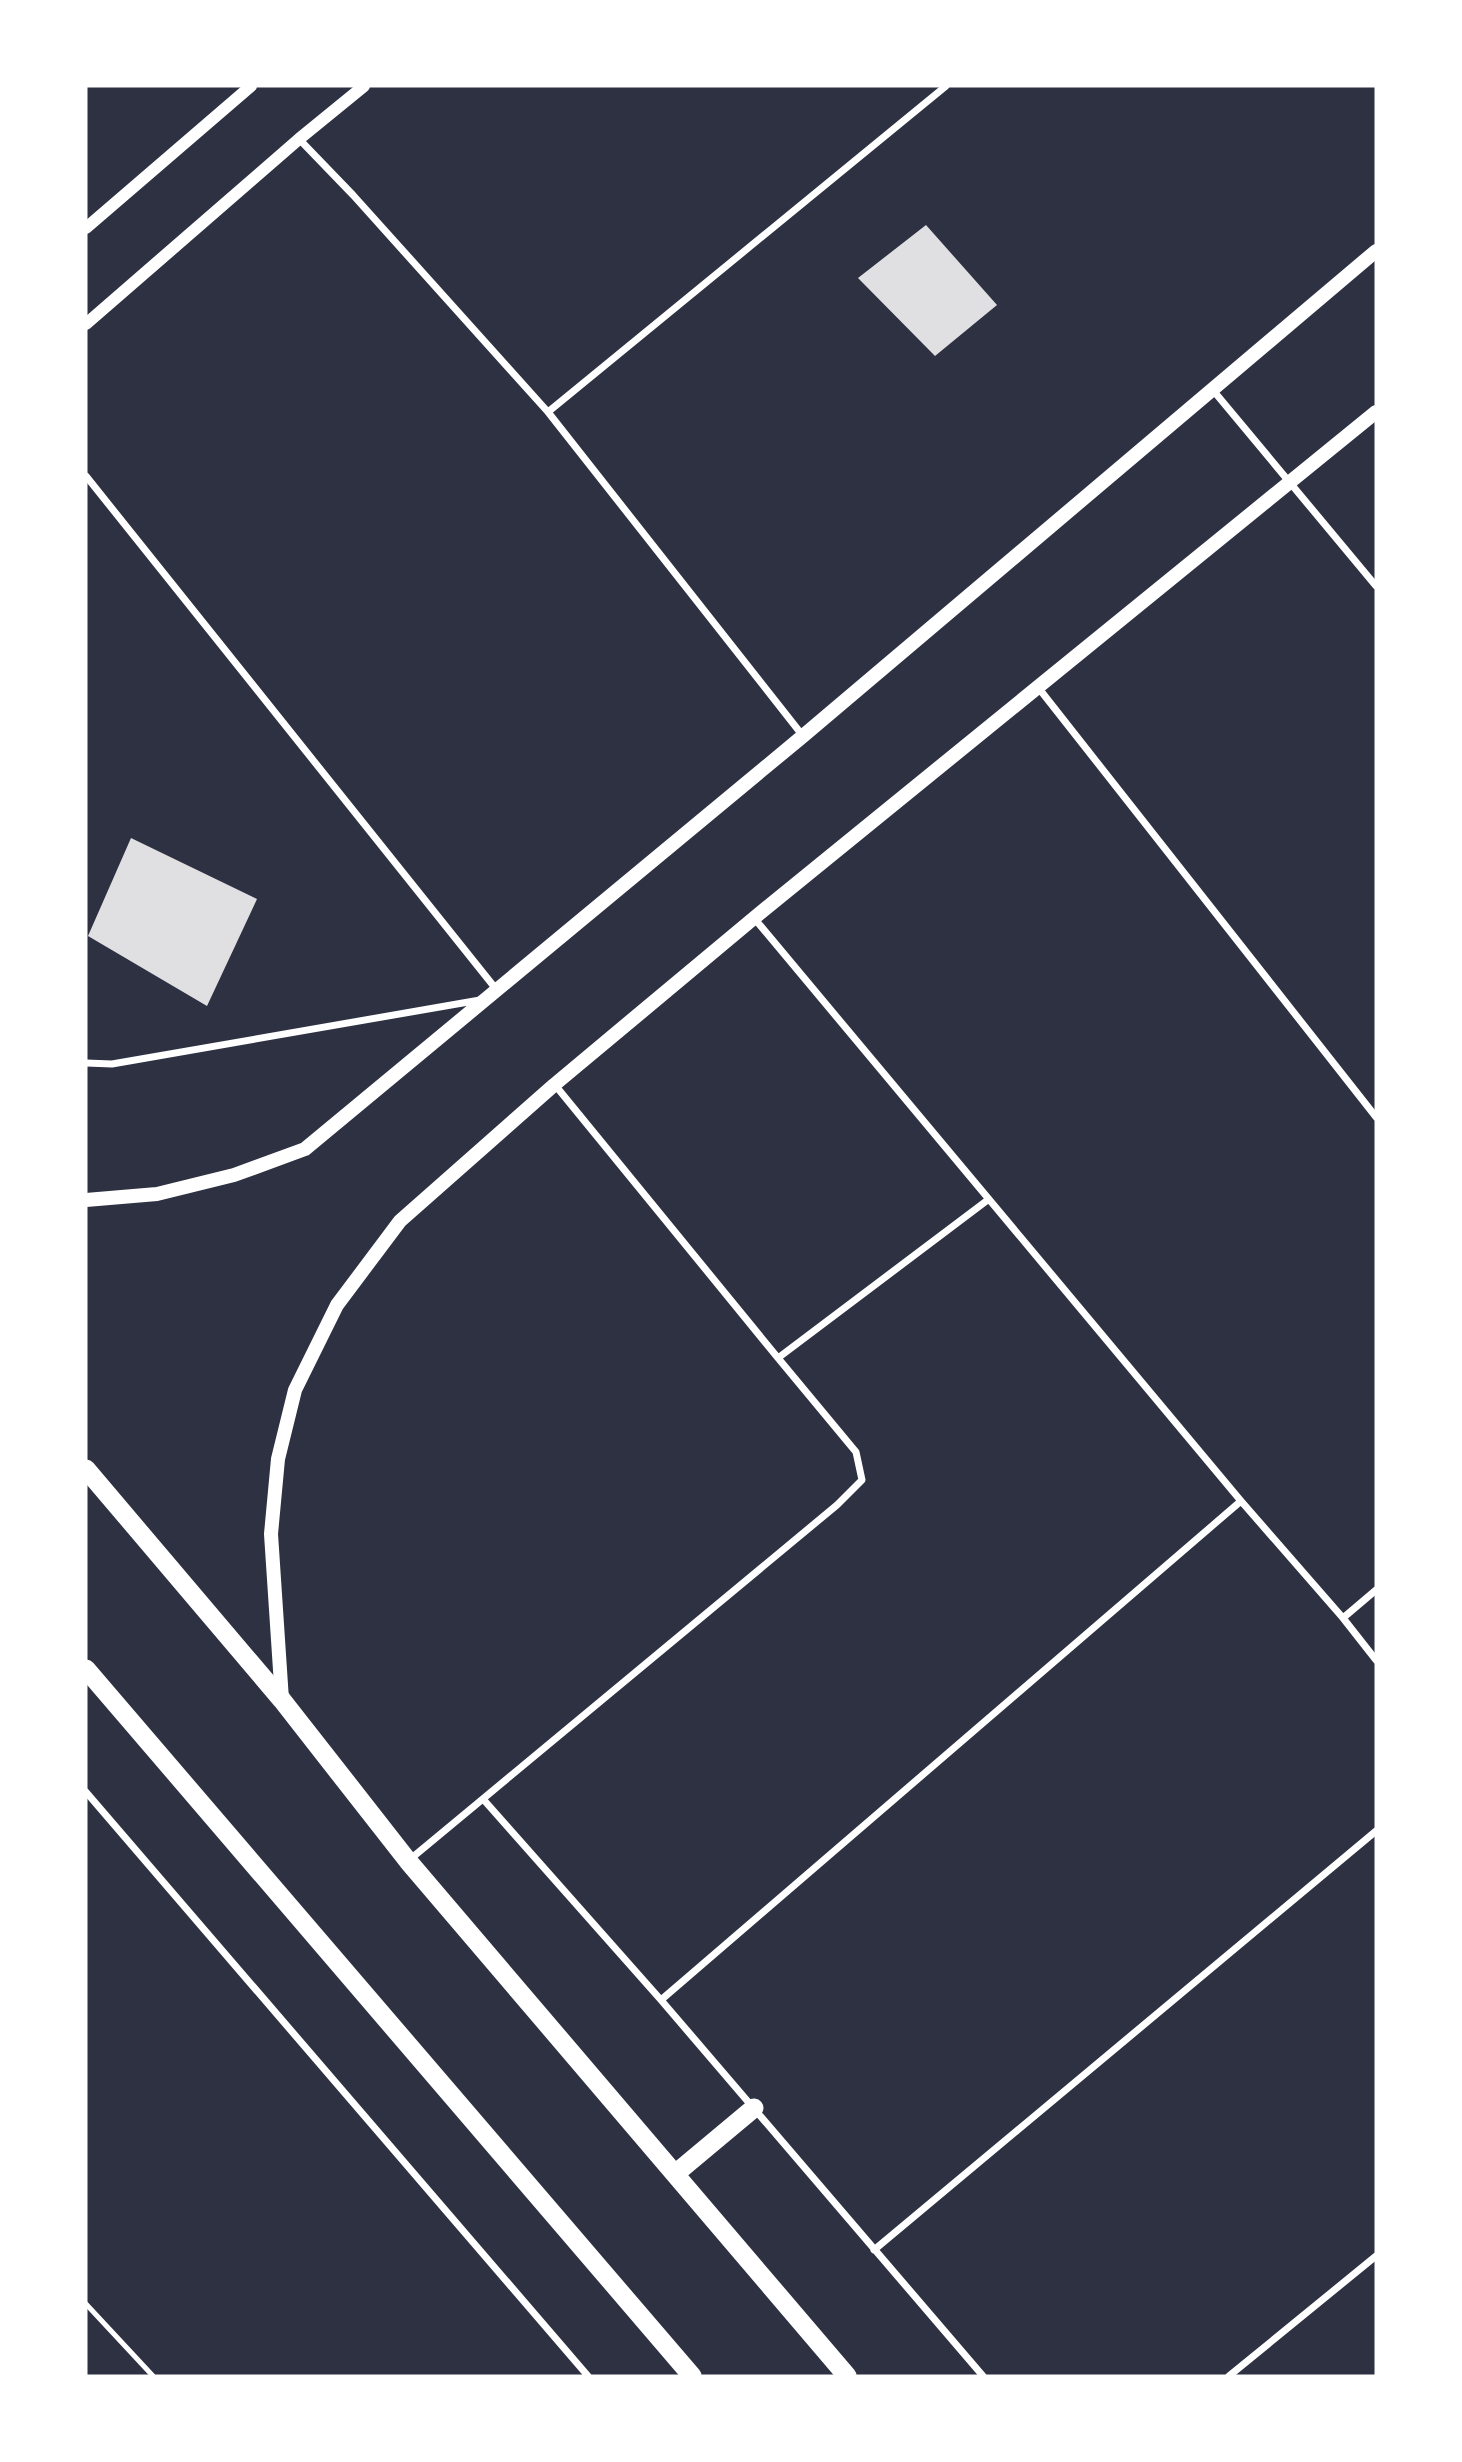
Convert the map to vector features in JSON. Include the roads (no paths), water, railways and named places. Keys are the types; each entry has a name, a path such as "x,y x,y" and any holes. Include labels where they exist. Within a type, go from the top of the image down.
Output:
{"highway":[{"path":"86,1469 282,1700 408,1861 847,2376"},
{"path":"86,1669 692,2376"},
{"path":"675,2174 754,2108"}],"main road":[{"path":"86,1200 157,1194 234,1175 305,1149 803,736 1376,251"},
{"path":"282,1700 271,1534 278,1459 295,1390 337,1305 400,1221 554,1084 754,918 1376,412"}],"street":[{"path":"86,228 251,86"},
{"path":"86,324 364,86"},
{"path":"548,412 946,86"},
{"path":"299,139 353,195 548,412 803,736"},
{"path":"1212,389 1376,586"},
{"path":"86,476 496,989"},
{"path":"1037,686 1376,1116"},
{"path":"754,918 1376,1660"},
{"path":"86,1063 112,1064 484,999"},
{"path":"408,1861 837,1505 862,1480 856,1452 554,1084"},
{"path":"778,1358 989,1199"},
{"path":"661,2000 1241,1501"},
{"path":"1343,1618 1376,1590"},
{"path":"86,1792 588,2376"},
{"path":"483,1799 661,2000 983,2376"},
{"path":"874,2250 1376,1831"},
{"path":"1229,2376 1376,2256"}],"lane":[{"path":"86,2304 153,2376"}]}
